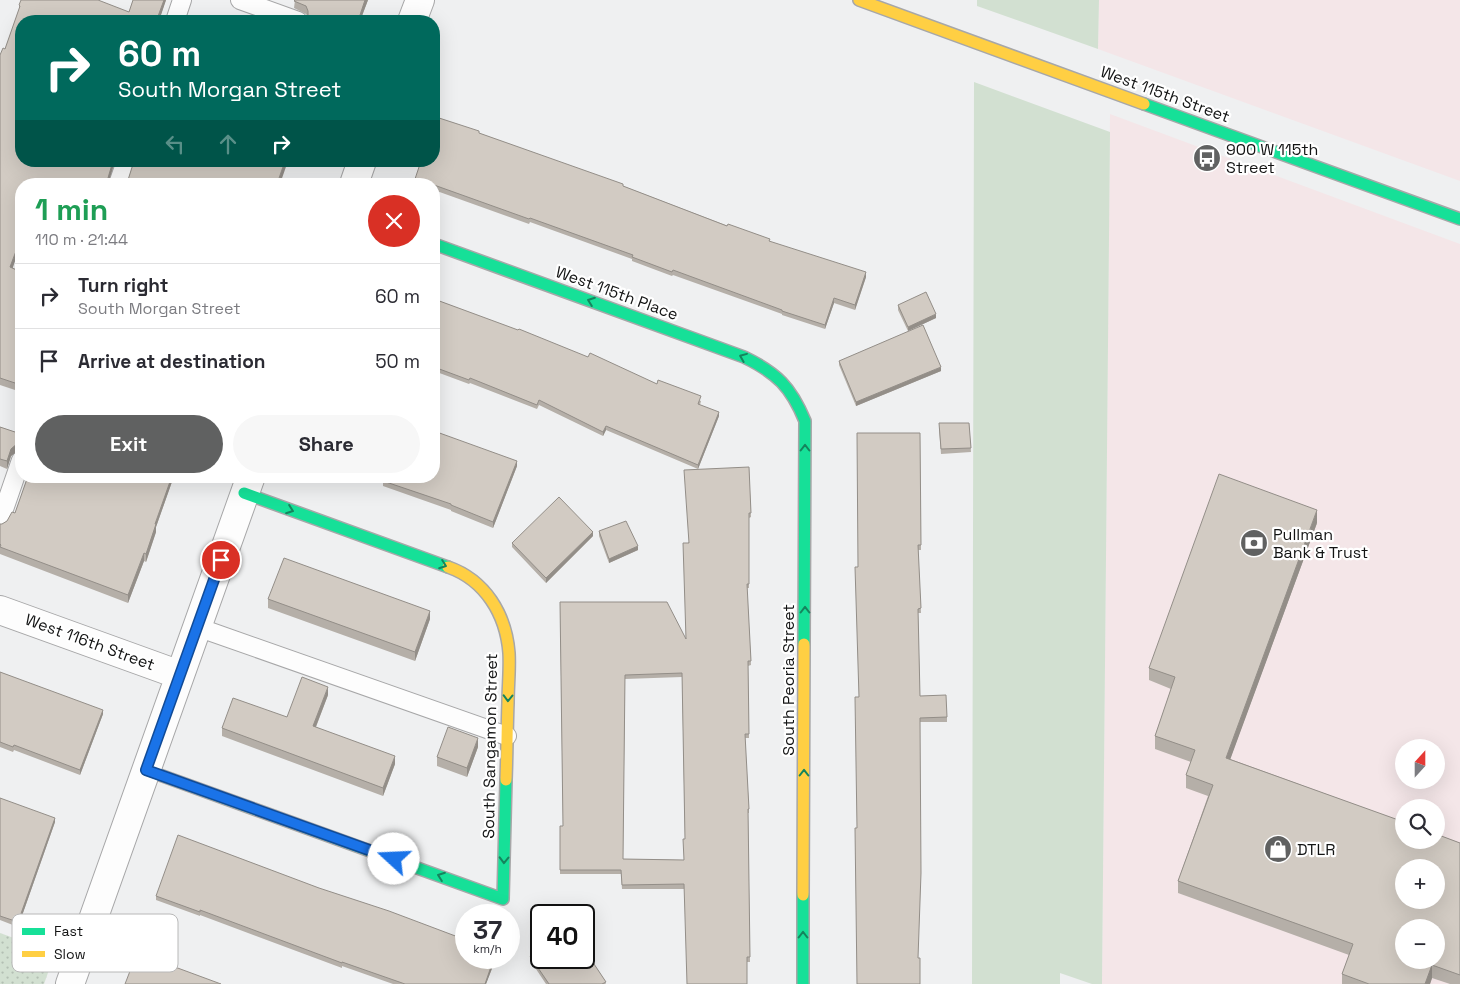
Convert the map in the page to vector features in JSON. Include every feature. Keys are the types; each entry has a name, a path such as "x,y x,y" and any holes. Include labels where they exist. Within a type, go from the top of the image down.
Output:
{"street":[{"path":"414,15 420,0"},
{"name":"West 115th Street","path":"860,0 1460,219"},
{"name":"West 115th Place","path":"440,246 744,357 765,367 785,382"},
{"name":"South Peoria Street","path":"785,382 798,400 805,422 803,984"},
{"path":"95,914 247,485"},
{"name":"South Sangamon Street","path":"146,770 503,899 509,652 496,605 480,585 460,571 247,485"},
{"name":"West 116th Street","path":"0,610 180,675"},
{"path":"70,984 74,972"}],"lane":[{"path":"177,15 182,0"},
{"path":"240,0 281,15"},
{"path":"0,521 15,477"},
{"path":"197,627 507,736"}],"shaded area":[{"path":"1099,0 1460,0 1460,181 1098,49"},
{"path":"1110,114 1460,244 1460,984 1102,984"}],"green space":[{"path":"977,0 1099,0 1098,49 977,6"},
{"path":"974,82 1110,132 1102,984 1092,984 1060,973 1060,984 972,984"},
{"path":"0,933 12,937 12,972 48,972 44,984 0,984"}],"building":[{"path":"21,0 98,0 129,12 133,0 164,0 158,15 17,15"},
{"path":"365,0 360,15 308,15 306,6 294,1"},
{"path":"15,20 15,167 111,167 108,178 15,178 15,254 10,267 15,269 15,383 0,378 0,55 3,48 5,49"},
{"path":"440,118 623,184 623,186 727,226 728,224 770,239 769,241 866,272 855,305 834,298 825,325 673,270 672,272 632,257 633,255 440,187 440,178 415,178 419,167 440,167"},
{"path":"132,167 283,167 279,178 129,178"},
{"path":"926,292 936,314 908,327 898,305"},
{"path":"440,301 519,329 588,357 590,353 657,384 658,380 701,396 698,404 719,412 698,465 606,426 603,432 539,400 537,405 470,378 469,380 440,369"},
{"path":"923,325 941,367 856,402 839,361"},
{"path":"939,423 969,423 971,448 941,449"},
{"path":"0,427 15,432 15,446 11,449 7,461 0,459"},
{"path":"440,433 517,461 493,522 451,504 389,483 440,483"},
{"path":"857,433 920,433 921,545 918,545 921,608 918,609 920,696 946,695 947,717 920,718 921,873 918,958 920,958 920,984 857,984 855,697 859,697 855,567 858,567"},
{"path":"749,467 751,513 749,513 749,584 747,584 751,661 748,661 749,734 745,734 749,809 750,957 747,957 747,984 687,984 684,884 622,885 621,870 560,870 560,826 563,826 560,602 667,602 686,639 683,543 689,543 684,470","holes":["682,673 685,839 683,839 684,860 623,859 625,675"]},
{"path":"1219,474 1317,510 1226,758 1395,819 1395,849 1445,849 1445,837 1460,843 1460,975 1443,969 1445,969 1445,919 1395,919 1395,969 1431,969 1425,984 1369,984 1342,974 1353,944 1178,881 1213,785 1186,775 1195,750 1155,736 1175,677 1149,668"},
{"path":"26,483 170,483 146,554 144,553 128,595 0,547 0,524 7,521 12,512 15,513"},
{"path":"559,497 593,532 546,578 512,543"},
{"path":"626,521 638,546 609,559 599,531"},
{"path":"284,558 430,611 415,652 268,599"},
{"path":"0,672 103,710 80,770 14,745 13,747 0,742"},
{"path":"302,677 328,687 313,726 395,756 383,788 222,728 233,698 287,717"},
{"path":"448,727 478,738 467,768 437,757"},
{"path":"0,798 55,818 21,914 12,914 12,920 0,916"},
{"path":"178,835 319,888 389,911 455,936 455,969 490,969 485,984 405,984 156,896"},
{"path":"595,966 606,982 602,984 549,984 539,969 595,969"},
{"path":"178,968 221,984 125,984 130,972 178,972"}],"traffic: fast":[{"path":"1144,104 1460,219"},
{"path":"440,246 744,357 756,363 782,382 800,409 805,421 804,644"},
{"path":"244,493 448,567"},
{"path":"146,770 503,899 506,780"},
{"path":"803,895 803,984"}],"traffic: slow":[{"path":"859,0 1144,104"},
{"path":"448,567 473,580 483,590 498,612 507,639 509,659 506,780"},
{"path":"803,895 804,644"}],"place":[{"name":"900 W 115th Street","path":"1207,158"},
{"name":"Pullman Bank & Trust","path":"1254,543"},
{"name":"DTLR","path":"1278,849"}],"route":[{"path":"221,560 146,770 394,859"}]}
